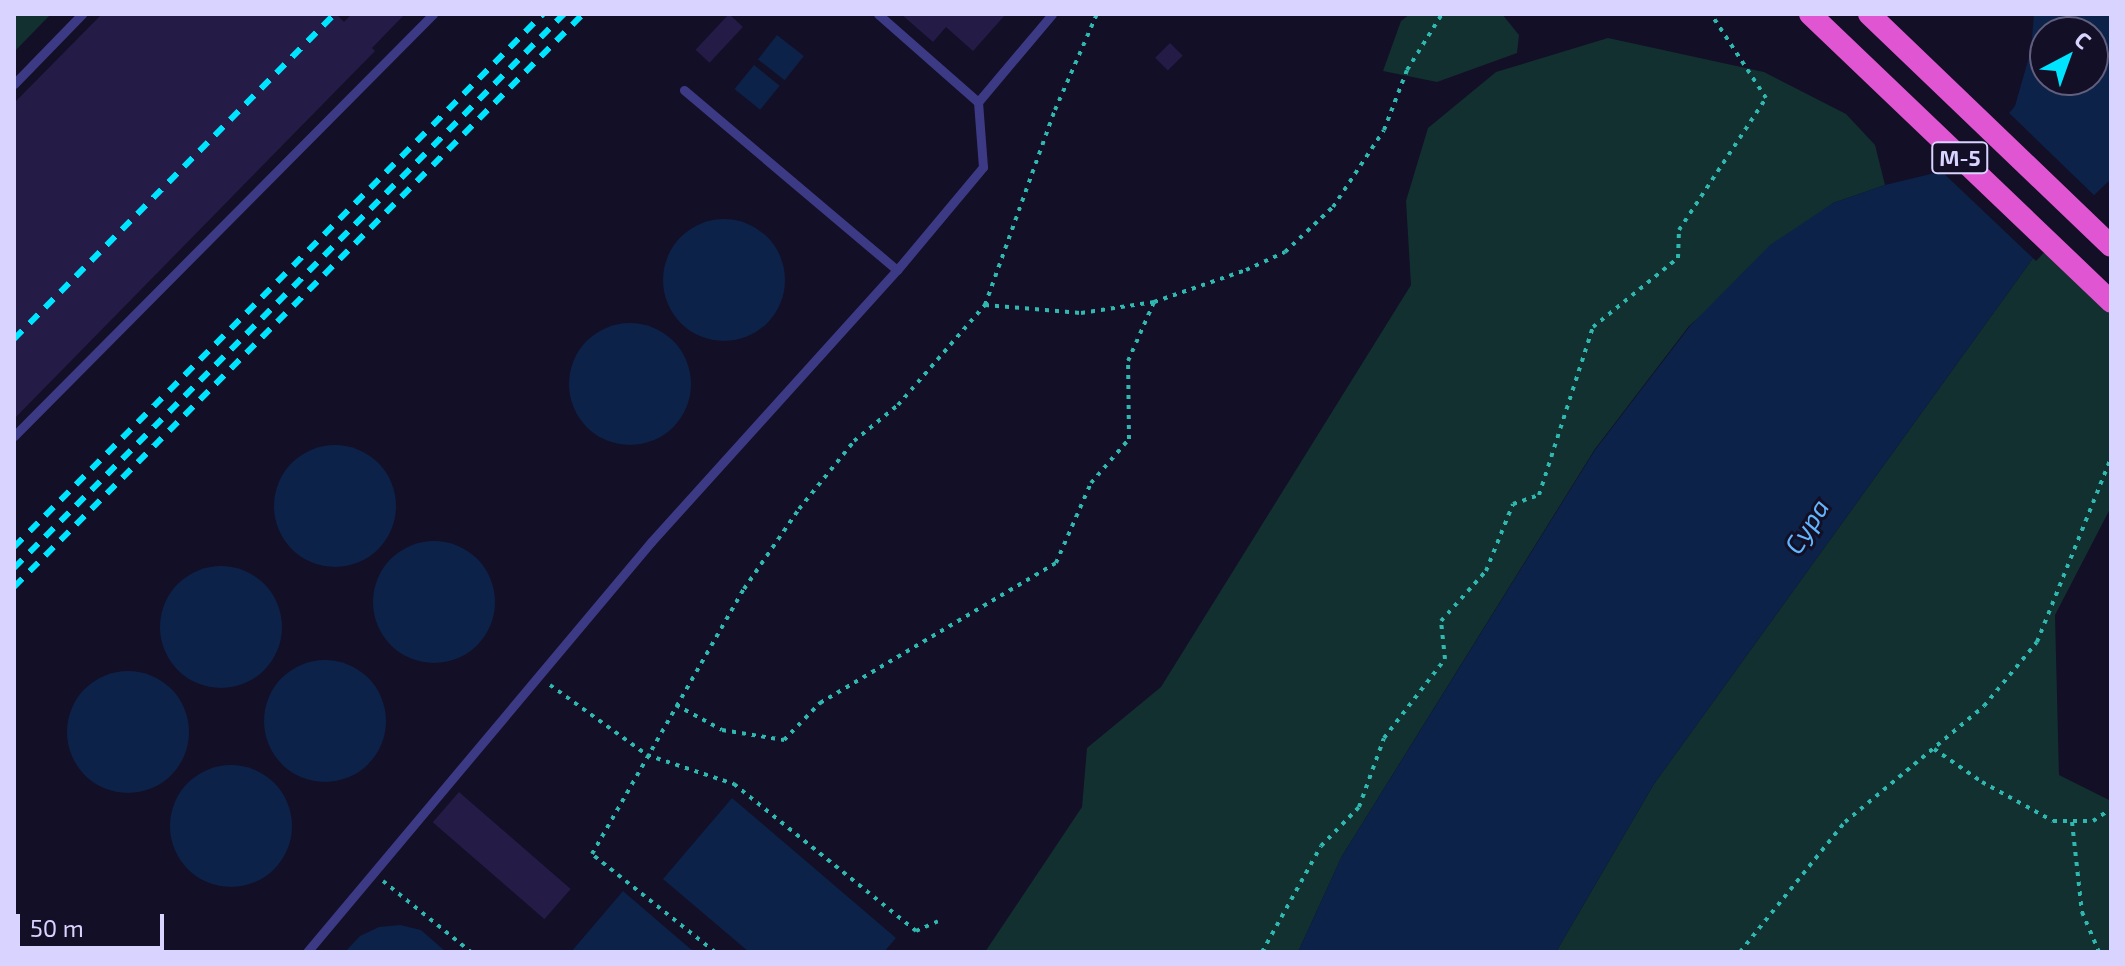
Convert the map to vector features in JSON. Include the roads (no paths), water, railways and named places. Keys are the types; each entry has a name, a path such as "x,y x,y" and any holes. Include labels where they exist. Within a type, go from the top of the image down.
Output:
{"highway":[{"name":"М-5","path":"1810,14 2111,302"},
{"name":"М-5","path":"1869,14 2111,246"}],"lane":[{"path":"14,84 82,14"},
{"path":"14,436 433,14"},
{"path":"307,952 375,875 651,542 897,270 983,167 978,102 878,14"},
{"path":"978,102 1052,14"},
{"path":"684,90 897,270"}],"water":[{"name":"Сура","path":"2111,14 2111,179 2044,243 1654,784 1556,952 1298,952 1342,856 1595,450 1690,326 1770,245 1833,203 1885,185 1964,166 2015,106 2029,57 2029,96 2109,96 2109,16 2034,16"},
{"path":"777,35 804,56 785,80 758,59"},
{"path":"754,65 780,86 760,110 734,89"},
{"path":"724,219 747,224 767,237 780,257 785,280 780,303 767,323 747,336 724,341 701,336 681,323 668,303 663,280 668,257 681,237 701,224"},
{"path":"630,323 653,328 673,341 686,361 691,384 686,407 673,427 653,440 630,445 607,440 587,427 574,407 569,384 574,361 587,341 607,328"},
{"path":"335,445 358,450 378,463 391,483 396,506 391,529 378,549 358,562 335,567 312,562 292,549 279,529 274,506 279,483 292,463 312,450"},
{"path":"434,541 457,546 477,559 490,579 495,602 490,625 477,645 457,658 434,663 411,658 391,645 378,625 373,602 378,579 391,559 411,546"},
{"path":"221,566 244,571 264,584 277,604 282,627 277,650 264,670 244,683 221,688 198,683 178,670 165,650 160,627 165,604 178,584 198,571"},
{"path":"325,660 348,665 368,678 381,698 386,721 381,744 368,764 348,777 325,782 302,777 282,764 269,744 264,721 269,698 282,678 302,665"},
{"path":"128,671 151,676 171,689 184,709 189,732 184,755 171,775 151,788 128,793 105,788 85,775 72,755 67,732 72,709 85,689 105,676"},
{"path":"231,765 254,770 274,783 287,803 292,826 287,849 274,869 254,882 231,887 208,882 188,869 175,849 170,826 175,803 188,783 208,770"},
{"path":"732,798 896,938 884,952 749,952 663,879"},
{"path":"623,891 694,952 571,952"},
{"path":"400,925 421,930 446,952 345,952 360,936 379,927"}],"railway":[{"path":"14,339 334,14"},
{"path":"14,547 543,14"},
{"path":"14,568 564,14"},
{"path":"14,587 583,14"}]}
